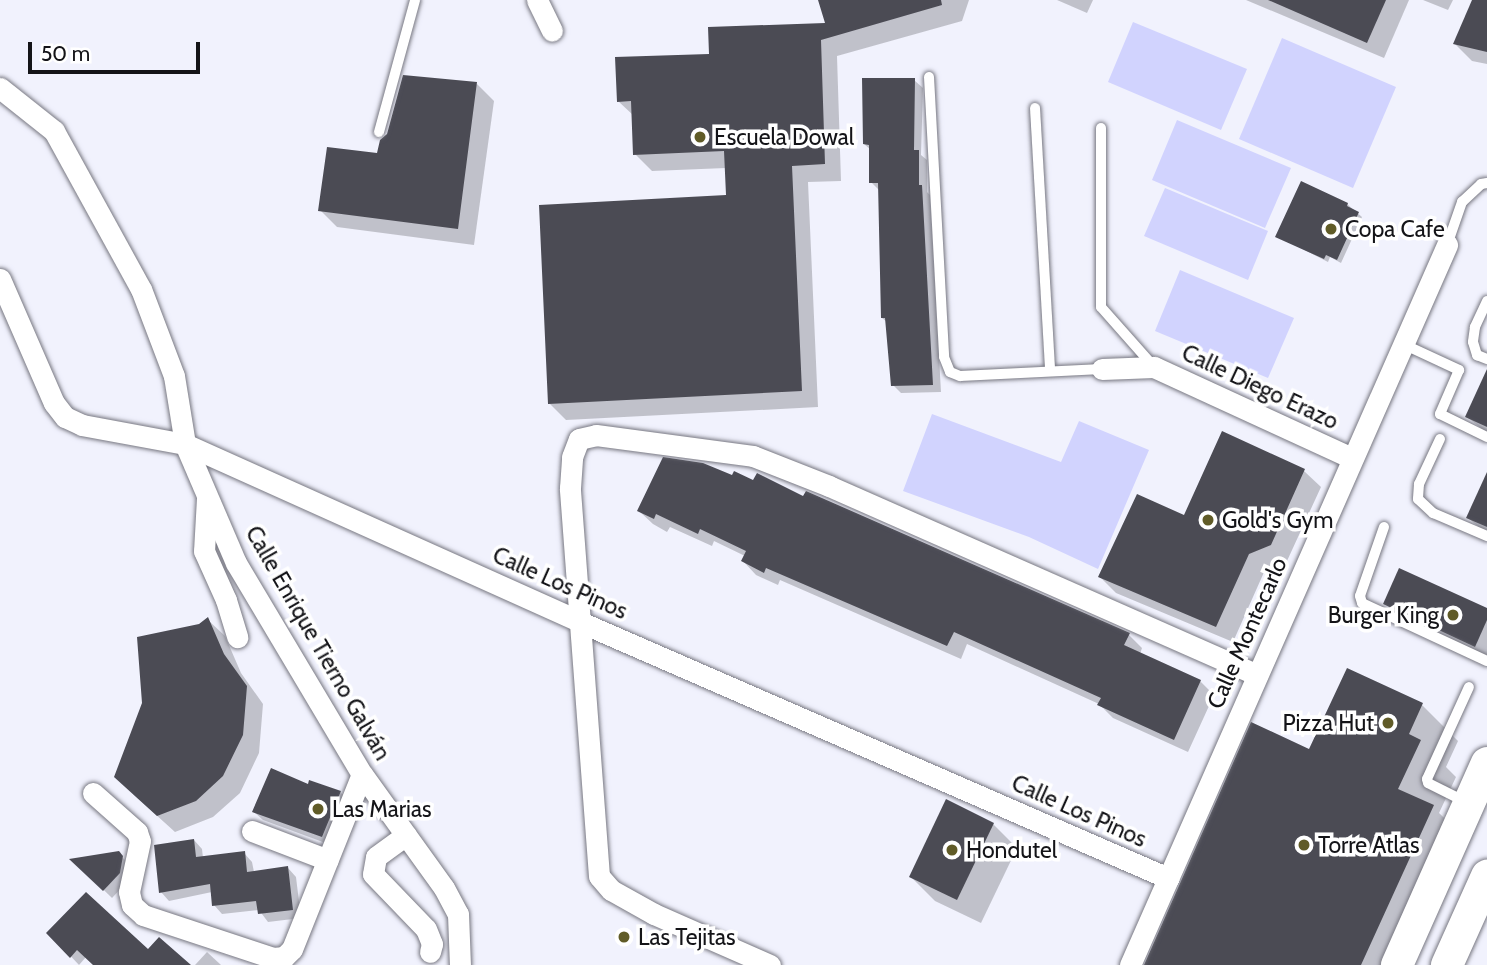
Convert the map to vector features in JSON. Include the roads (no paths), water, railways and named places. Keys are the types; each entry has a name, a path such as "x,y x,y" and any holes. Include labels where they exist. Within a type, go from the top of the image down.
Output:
{"main road":[{"path":"1397,965 1487,764"},
{"path":"1447,965 1487,876"}],"street":[{"path":"537,0 552,31"},
{"name":"Calle Enrique Tierno Galván","path":"0,88 54,131 141,289 174,376 185,444 236,563 362,774 444,888 458,914 460,965"},
{"name":"Calle Montecarlo","path":"1130,965 1447,244"},
{"name":"Calle Los Pinos","path":"0,279 54,403 65,417 82,425 185,444 578,621 1168,878"},
{"name":"Calle Diego Erazo","path":"1102,369 1154,367 1352,458"},
{"path":"770,965 743,959 654,914 611,890 599,876 570,488 572,457 579,439 596,435 753,456 829,486 1257,675"},
{"path":"208,496 205,551 226,600 237,637"},
{"path":"93,793 137,832 140,841 129,892 132,905 143,915 273,958 284,957 292,949 362,774"},
{"path":"252,831 328,860"},
{"path":"406,835 376,857 373,874 426,929 430,936 430,952"}],"lane":[{"path":"379,132 415,0"},
{"path":"929,77 944,357 950,372 960,376 1102,369"},
{"path":"1035,108 1050,371"},
{"path":"1101,128 1101,307 1154,367"},
{"path":"1447,244 1462,202 1481,184 1487,183"},
{"path":"1487,301 1475,327 1473,342 1477,355 1487,359"},
{"path":"1403,344 1459,370 1440,414 1487,437"},
{"path":"1440,439 1419,484 1418,499 1433,513 1487,536"},
{"path":"1384,527 1360,596 1362,603 1487,661"},
{"path":"1469,687 1427,779 1428,783 1469,803"}],"place":[{"name":"Escuela Dowal","path":"700,137"},
{"name":"Copa Cafe","path":"1331,229"},
{"name":"Gold's Gym","path":"1208,520"},
{"name":"Burger King","path":"1453,615"},
{"name":"Pizza Hut","path":"1388,723"},
{"name":"Las Marias","path":"318,809"},
{"name":"Torre Atlas","path":"1304,845"},
{"name":"Hondutel","path":"952,850"},
{"name":"Las Tejitas","path":"624,937"}]}
